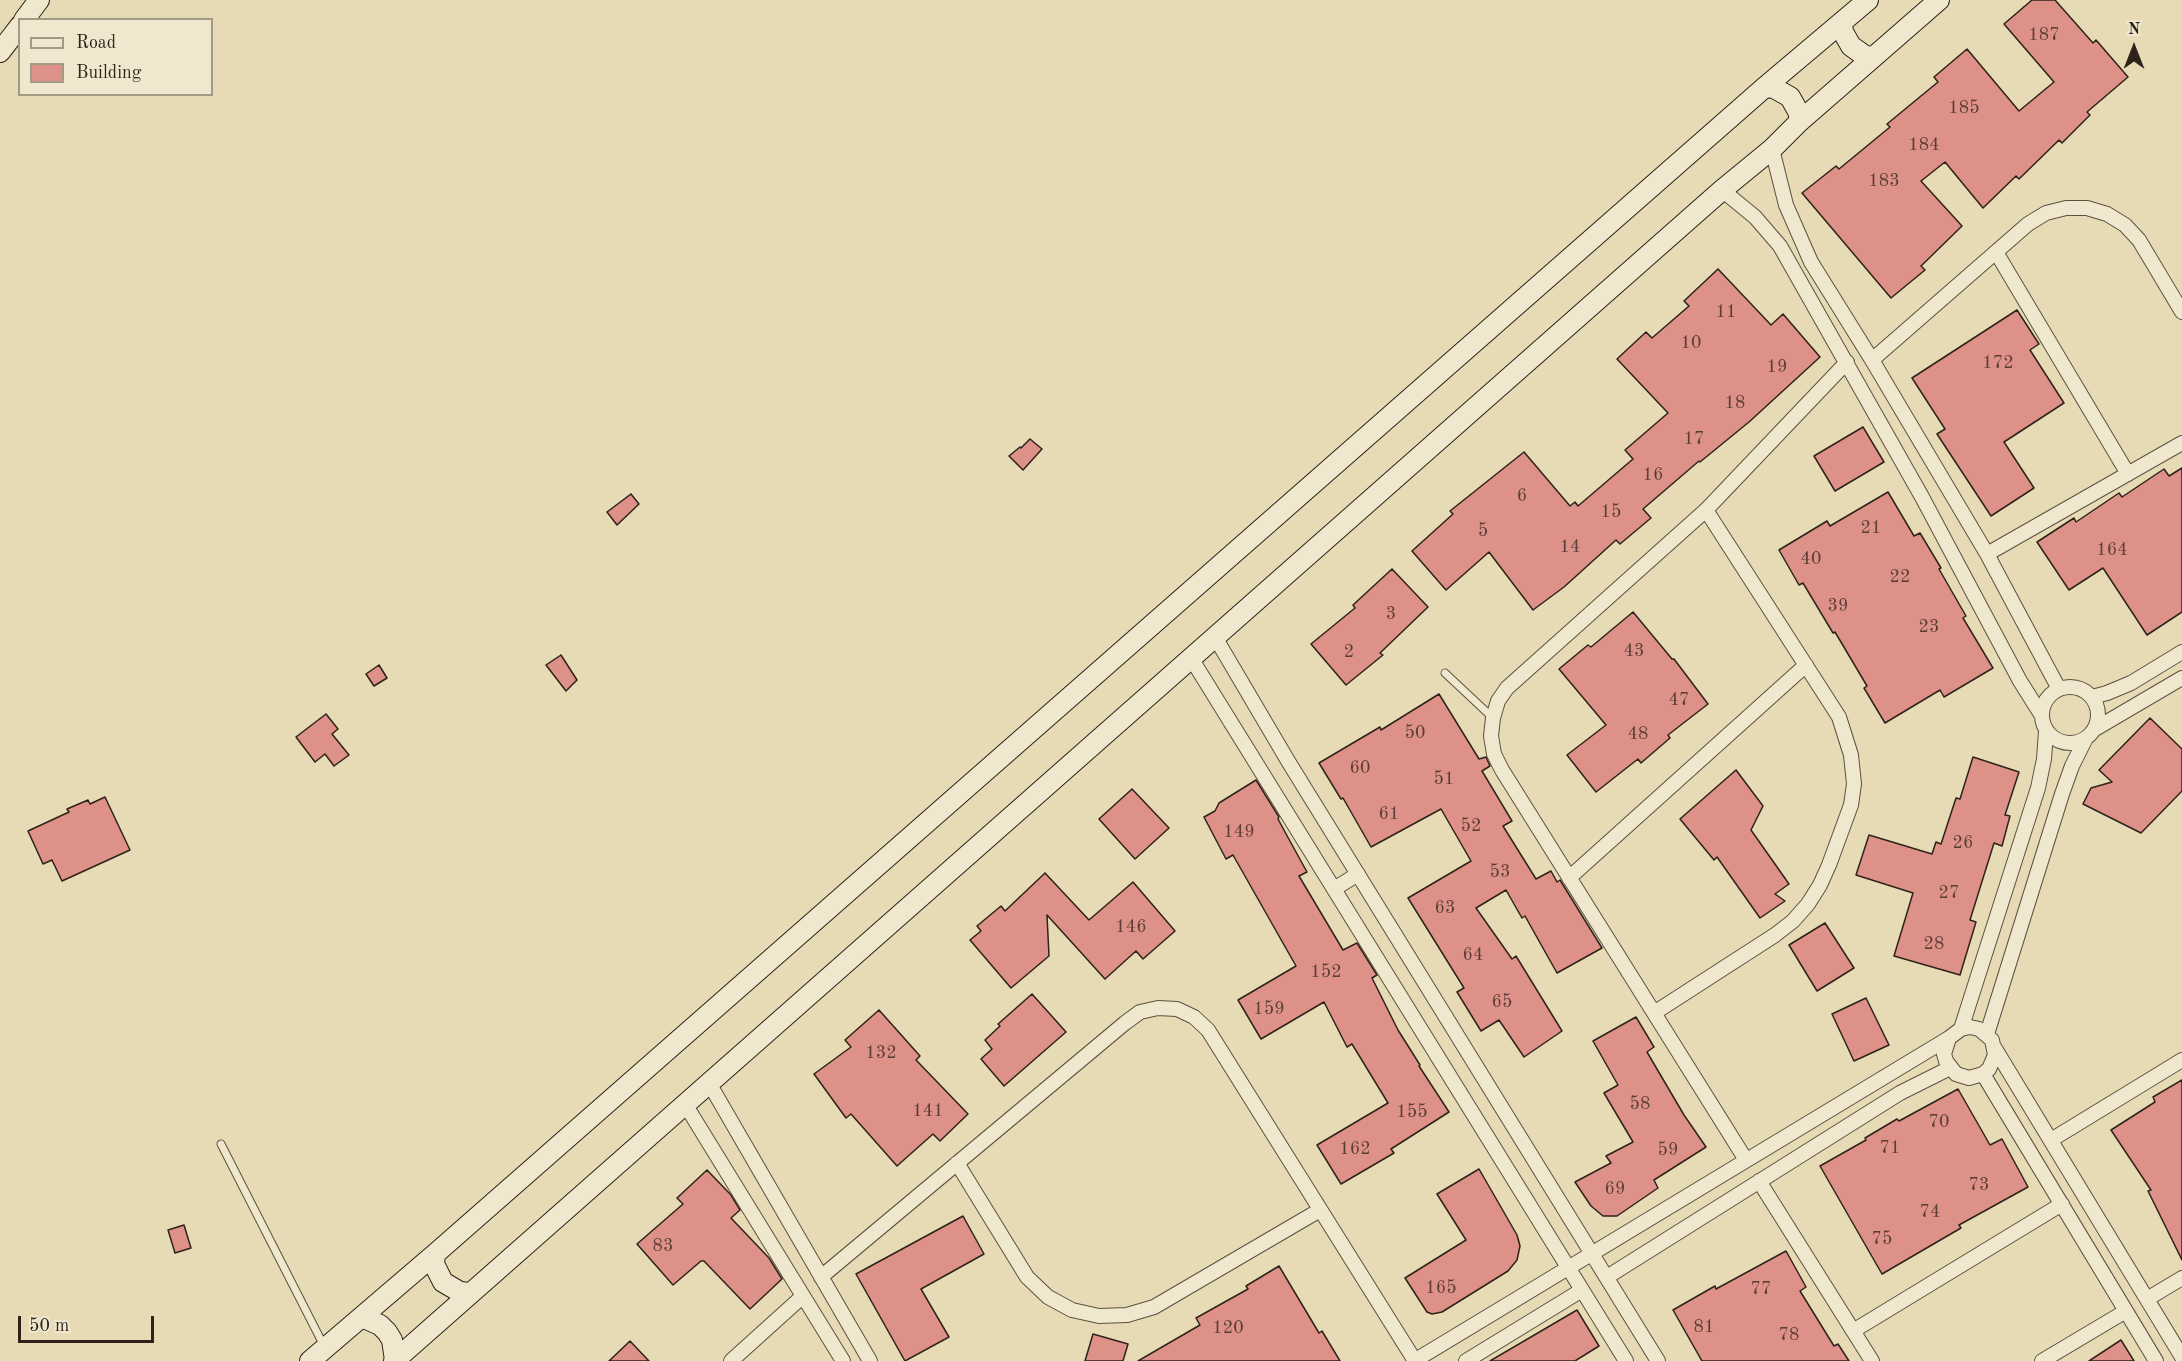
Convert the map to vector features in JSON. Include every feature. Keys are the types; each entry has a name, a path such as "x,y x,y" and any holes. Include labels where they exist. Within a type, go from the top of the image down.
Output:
{"street":[{"path":"26,18 39,0"},
{"path":"318,1355 1765,87 1868,0"},
{"path":"394,1360 1939,0"},
{"path":"1842,23 1843,32 1851,46 1865,56 1873,57"},
{"path":"0,51 18,28"},
{"path":"1765,87 1790,97 1799,113 1799,122"},
{"path":"1772,149 1786,206 1811,262 1987,554 2059,689"},
{"path":"1722,190 1755,217 1780,246 1922,497 2020,681 2042,716 2046,731 2044,759 2038,788 1961,1029"},
{"path":"1872,360 2028,224 2046,213 2067,208 2087,208 2108,214 2125,225 2139,240 2182,312"},
{"path":"1996,252 2128,474"},
{"path":"1746,1160 1502,770 1494,754 1491,736 1493,718 1498,701 1507,688 1706,510 1847,362"},
{"path":"1987,554 2182,443"},
{"path":"1922,497 1943,482"},
{"path":"1654,1013 1793,921 1808,904 1820,885 1851,805 1854,772 1847,736 1839,717 1706,510"},
{"path":"1215,637 1658,1361"},
{"path":"2092,697 2131,683 2182,652"},
{"path":"1191,658 1626,1361"},
{"path":"1569,878 1806,665"},
{"path":"1987,1034 2064,787 2085,740 2096,729 2182,678"},
{"path":"2042,716 2046,700 2059,689 2080,688 2092,697 2099,713 2096,729"},
{"path":"2046,731 2060,742 2068,744 2085,740"},
{"path":"1334,889 1358,874"},
{"path":"821,1277 1132,1017 1140,1012 1158,1008 1177,1009 1194,1017 1208,1030 1415,1361 1961,1029 1970,1027 1987,1034 2182,1357"},
{"path":"1420,1028 1443,1013"},
{"path":"1949,1038 1944,1054 1950,1068 1956,1074 1969,1078 1983,1074 1993,1062 1994,1047"},
{"path":"2050,1140 2182,1060"},
{"path":"1607,1277 1900,1093 1950,1068"},
{"path":"1983,1074 2156,1361"},
{"path":"709,1083 870,1361"},
{"path":"685,1104 843,1361"},
{"path":"957,1163 1027,1277 1048,1297 1072,1310 1100,1316 1127,1315 1154,1307 1320,1210"},
{"path":"1759,1181 1872,1361"},
{"path":"1853,1331 2062,1204"},
{"path":"435,1254 435,1264 443,1282 460,1292 470,1293"},
{"path":"2147,1299 2182,1278"},
{"path":"1466,1361 1582,1290"},
{"path":"730,1361 803,1296"},
{"path":"2042,1361 2126,1311"},
{"path":"362,1317 380,1324 387,1332 392,1340 394,1360"}],"lane":[{"path":"1445,674 1493,718"},
{"path":"221,1144 318,1355"}],"building":[{"path":"2032,0 2055,0 2093,43 2096,40 2128,77 2087,112 2090,115 2062,143 2059,140 2019,179 2016,176 1983,208 1945,162 1921,181 1962,226 1921,266 1925,270 1891,298 1802,193 1836,166 1839,169 1890,127 1887,124 1938,82 1934,77 1967,49 2019,111 2054,82 2004,24"},
{"path":"1718,269 1771,325 1783,314 1820,357 1749,422 1643,509 1651,518 1620,544 1616,540 1564,587 1533,610 1489,552 1446,590 1412,551 1453,514 1450,511 1524,452 1570,506 1575,502 1578,506 1633,459 1625,450 1668,413 1617,359 1646,332 1652,338 1689,306 1684,301"},
{"path":"2017,310 2039,344 2030,350 2064,403 2004,442 2034,488 1991,516 1937,434 1945,429 1912,378"},
{"path":"1863,427 1884,462 1835,491 1814,456"},
{"path":"1030,439 1042,449 1023,470 1009,456"},
{"path":"2182,468 2182,612 2147,635 2103,568 2069,590 2037,542 2074,518 2076,522 2119,493 2122,497 2164,469 2169,476"},
{"path":"1888,492 1914,536 1920,533 1941,568 1939,569 1966,616 1963,618 1993,668 1944,697 1940,690 1885,723 1864,688 1867,686 1835,632 1833,633 1803,583 1799,585 1779,550 1827,521 1830,526"},
{"path":"631,494 639,504 617,525 607,512"},
{"path":"1392,569 1428,607 1380,653 1383,655 1346,685 1311,644 1355,608 1353,605"},
{"path":"1633,612 1674,659 1708,704 1668,735 1670,738 1641,763 1638,759 1596,792 1567,755 1606,725 1559,669 1588,645 1591,647"},
{"path":"561,655 577,680 566,691 546,665"},
{"path":"379,665 387,678 374,686 366,674"},
{"path":"1439,694 1479,759 1486,757 1490,766 1482,771 1512,821 1503,826 1536,879 1551,871 1557,882 1560,880 1602,948 1557,973 1525,916 1522,918 1506,890 1476,908 1512,959 1516,956 1562,1031 1524,1057 1499,1020 1481,1031 1457,992 1464,988 1408,898 1471,861 1441,809 1371,847 1343,798 1341,799 1319,763 1380,727 1381,730"},
{"path":"326,714 338,729 332,734 349,755 334,766 325,754 315,762 296,737"},
{"path":"2150,718 2182,749 2182,791 2141,833 2083,804 2091,788 2112,782 2099,770"},
{"path":"1973,757 2019,772 2005,815 2010,816 2002,846 1994,843 1970,920 1976,922 1960,975 1894,956 1913,893 1856,875 1869,835 1932,854 1936,842 1941,844 1956,798 1960,799"},
{"path":"1736,770 1763,806 1751,830 1789,884 1775,894 1785,901 1760,918 1717,857 1714,860 1680,819"},
{"path":"1256,780 1279,817 1307,872 1299,876 1343,950 1357,943 1377,975 1372,978 1398,1030 1449,1112 1391,1149 1394,1153 1341,1184 1317,1145 1388,1103 1352,1044 1347,1047 1324,1002 1261,1039 1238,1000 1296,966 1233,855 1226,859 1204,817 1215,811 1219,803"},
{"path":"1132,789 1169,828 1135,859 1099,819"},
{"path":"105,797 130,850 62,881 52,860 43,864 28,831 69,812 67,809 88,800 90,804"},
{"path":"1045,873 1089,920 1133,882 1175,931 1143,959 1136,951 1105,979 1047,915 1049,956 1011,988 970,940 981,931 977,926 1001,906 1005,911"},
{"path":"1825,923 1854,968 1817,991 1789,945"},
{"path":"1032,994 1066,1032 1004,1086 981,1059 992,1049 985,1040 1000,1026 998,1024"},
{"path":"1866,998 1889,1045 1854,1061 1832,1014"},
{"path":"879,1010 920,1056 916,1060 968,1114 940,1141 933,1134 897,1166 851,1114 846,1118 814,1074 851,1047 845,1040"},
{"path":"1636,1017 1654,1047 1647,1052 1684,1115 1706,1147 1654,1180 1658,1188 1617,1216 1603,1216 1591,1206 1575,1182 1611,1163 1606,1156 1633,1142 1604,1093 1618,1085 1593,1041"},
{"path":"2182,1080 2182,1260 2148,1191 2151,1190 2111,1130 2155,1102 2153,1097"},
{"path":"1958,1089 1990,1145 2002,1139 2028,1187 1959,1225 1961,1228 1882,1274 1820,1166 1897,1119 1899,1121"},
{"path":"1479,1169 1517,1235 1520,1246 1517,1260 1508,1271 1442,1312 1432,1314 1427,1312 1405,1278 1466,1240 1437,1194"},
{"path":"707,1170 731,1195 740,1210 731,1218 769,1258 782,1279 750,1309 704,1261 701,1261 673,1285 637,1244 683,1204 677,1198"},
{"path":"963,1216 984,1254 921,1289 949,1337 905,1361 856,1274"},
{"path":"184,1225 191,1248 175,1253 168,1230"},
{"path":"1786,1251 1806,1287 1800,1291 1834,1346 1838,1344 1849,1361 1702,1361 1673,1310 1715,1286 1716,1289"},
{"path":"1279,1266 1319,1333 1322,1331 1340,1361 1138,1361 1200,1325 1196,1318 1248,1289 1246,1286"},
{"path":"1577,1310 1599,1346 1575,1361 1490,1361"},
{"path":"1093,1334 1128,1344 1123,1361 1085,1361"},
{"path":"2121,1340 2134,1361 2089,1361"},
{"path":"630,1341 649,1361 609,1361"}]}
